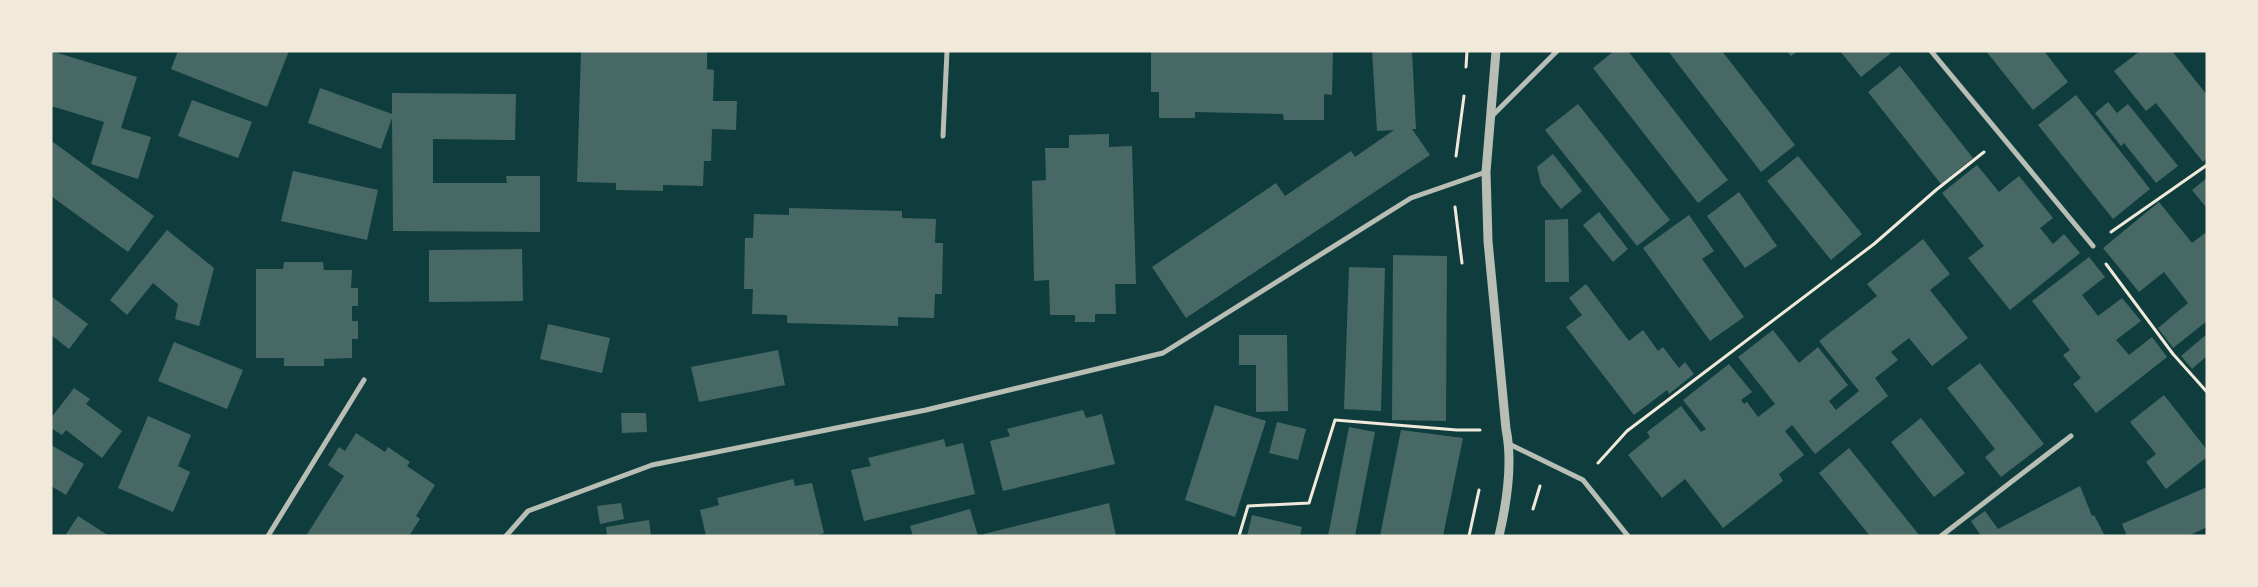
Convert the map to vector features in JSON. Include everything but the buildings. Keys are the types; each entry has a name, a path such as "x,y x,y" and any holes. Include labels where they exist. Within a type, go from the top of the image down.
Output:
{"street":[{"path":"943,136 947,51"},
{"path":"1496,51 1486,172 1488,241 1509,444 1506,506 1499,536"},
{"path":"1490,118 1557,51"},
{"path":"1931,51 2093,246"},
{"path":"506,536 528,510 652,465 926,410 1163,353 1410,198 1486,172"},
{"path":"268,536 364,380"},
{"path":"1942,536 2071,436"},
{"path":"1509,444 1583,480 1628,536"}],"path":[{"path":"1583,480 1627,431 1874,244 1936,190 2002,137"},
{"path":"2207,164 2093,246 2173,354 2207,392"},
{"path":"1239,536 1248,506 1309,503 1335,420 1457,430 1506,429"},
{"path":"1531,513 1548,462"}]}
